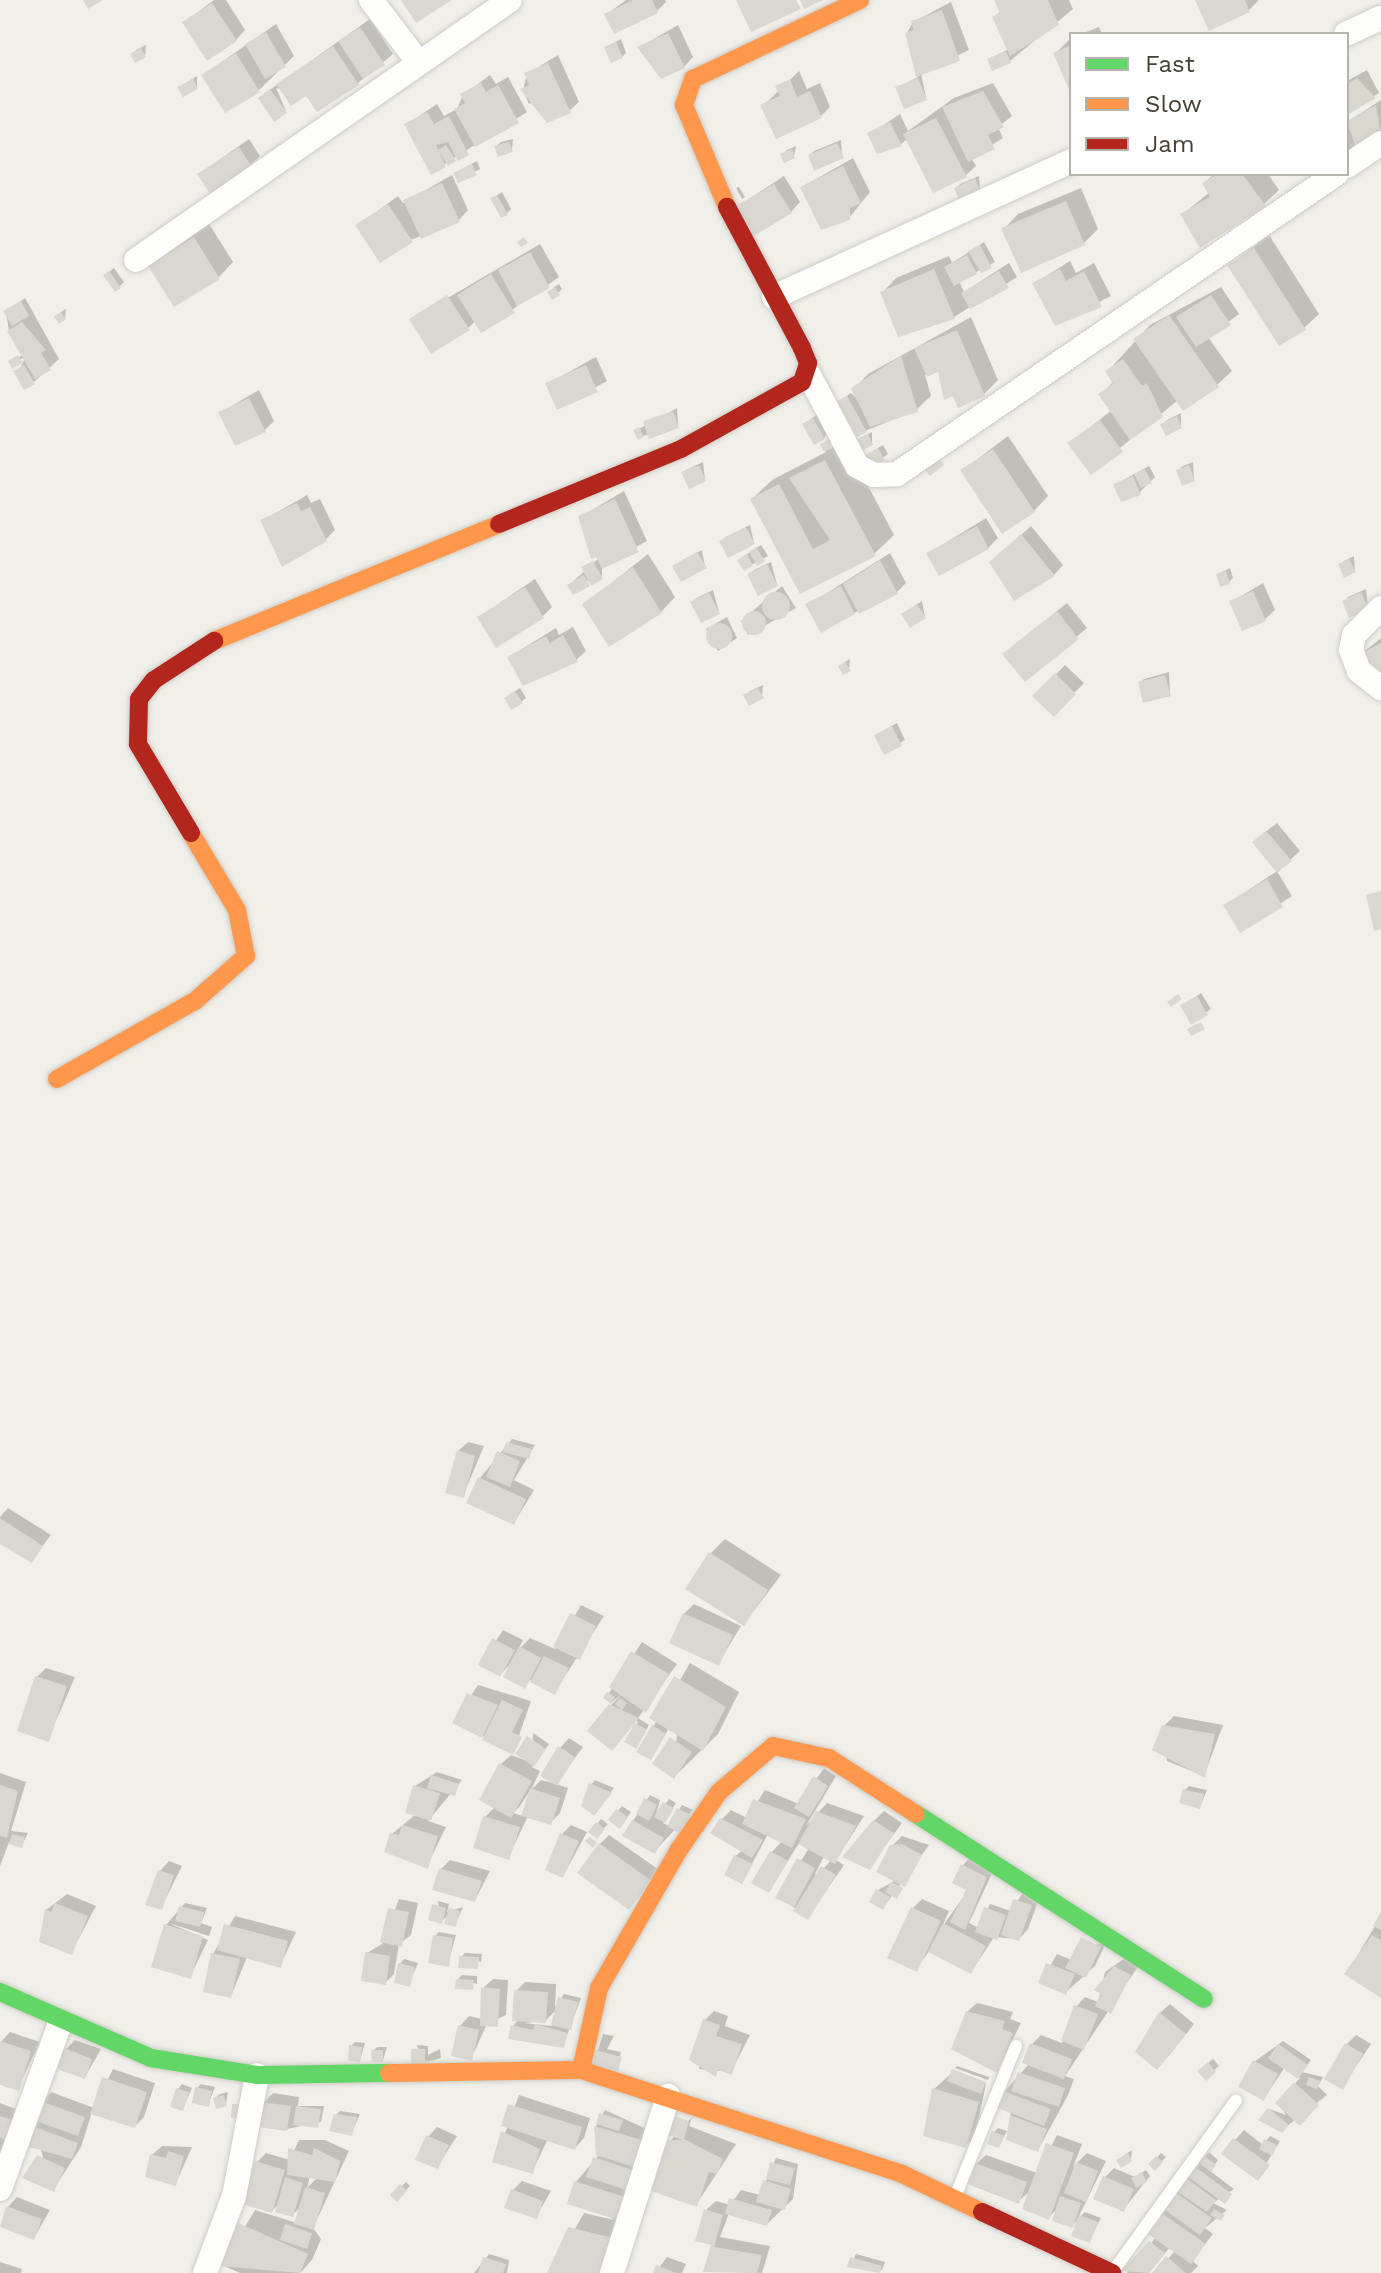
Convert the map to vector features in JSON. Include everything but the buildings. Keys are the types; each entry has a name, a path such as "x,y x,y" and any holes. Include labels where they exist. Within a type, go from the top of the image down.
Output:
{"street":[{"path":"371,0 419,63"},
{"path":"136,260 510,0"},
{"path":"860,0 707,68 688,89 684,105 700,156 774,297 808,373 857,466 874,475 897,474 1333,176"},
{"path":"1349,33 1381,18"},
{"path":"1349,165 1381,143"},
{"path":"774,297 1069,162"},
{"path":"57,1079 195,1001 246,956 247,935 230,898 138,744 139,699 154,680 214,641 681,449 796,388 808,373"},
{"path":"1381,608 1364,620 1351,650 1359,671 1381,688"},
{"path":"581,2070 599,1988 678,1851 719,1792 773,1746 829,1758 1204,1999"},
{"path":"0,1992 60,2023 151,2058 257,2075 581,2070 668,2096 955,2197 1112,2273"},
{"path":"0,2189 60,2023"},
{"path":"205,2273 234,2196 257,2075"},
{"path":"612,2273 668,2096"}],"lane":[{"path":"955,2197 1016,2046"},
{"path":"1112,2273 1236,2100"}],"traffic: fast":[{"path":"916,1814 1204,1999"},
{"path":"0,1992 151,2058 257,2075 389,2073"}],"traffic: slow":[{"path":"727,207 684,105 693,79 860,0"},
{"path":"214,641 499,524"},
{"path":"57,1079 195,1001 246,956 237,910 191,833"},
{"path":"581,2070 599,1988 678,1851 719,1792 773,1746 829,1758 916,1814"},
{"path":"389,2073 581,2070 900,2173 982,2212"}],"traffic: jam":[{"path":"499,524 681,449 802,382 808,363 802,348 727,207"},
{"path":"191,833 138,744 139,699 154,680 214,641"},
{"path":"982,2212 1112,2273"}]}
